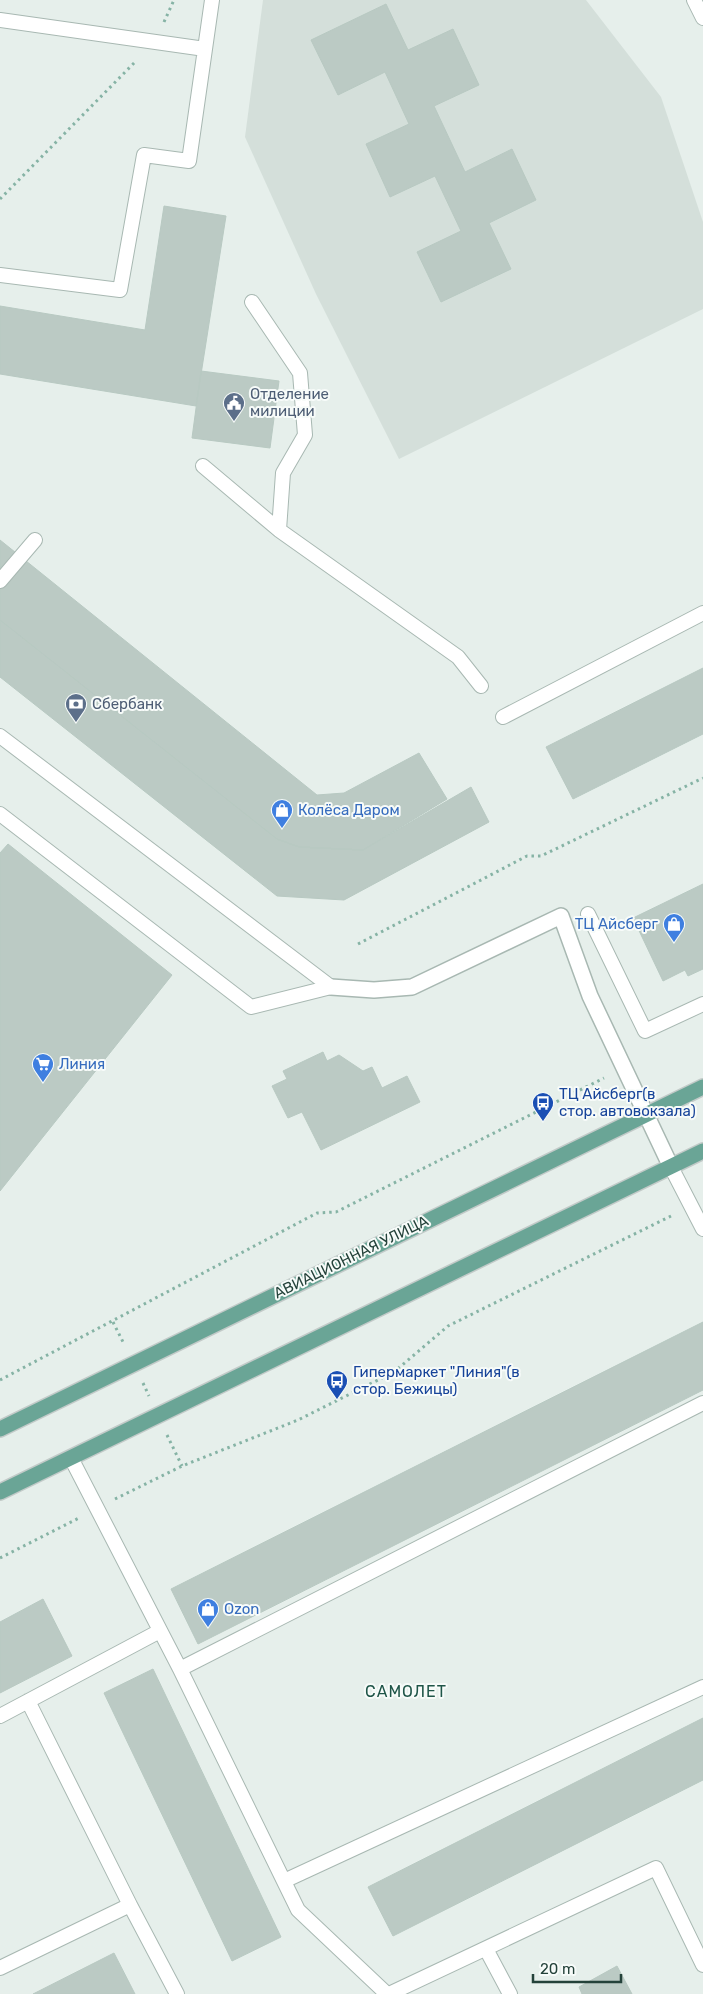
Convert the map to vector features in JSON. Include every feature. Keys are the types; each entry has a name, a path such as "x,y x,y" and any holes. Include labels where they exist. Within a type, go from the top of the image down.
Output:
{"main road":[{"name":"АВИАЦИОННАЯ УЛИЦА","path":"0,1429 703,1087"},
{"path":"0,1492 703,1151"}],"street":[{"path":"331,986 374,990 412,987 561,916 590,996 671,1167"}],"lane":[{"path":"0,274 120,290 144,156 189,161 212,0"},
{"path":"694,0 703,18"},
{"path":"0,20 205,49"},
{"path":"252,302 300,373 305,435 283,473 279,530"},
{"path":"204,466 279,530 458,656 481,686"},
{"path":"0,582 36,540"},
{"path":"503,717 703,613"},
{"path":"0,736 331,986"},
{"path":"0,814 250,1008 331,986"},
{"path":"588,914 644,1031 703,1004"},
{"path":"671,1167 703,1229"},
{"path":"180,1669 703,1402"},
{"path":"71,1458 158,1632 180,1669 298,1910 388,1994 656,1868 703,1965"},
{"path":"0,1716 158,1632"},
{"path":"284,1881 703,1687"},
{"path":"28,1701 130,1905 177,1994"},
{"path":"0,1968 130,1905"},
{"path":"486,1949 510,1994"}],"path":[{"path":"0,199 154,42 174,0"},
{"path":"358,944 527,856 542,856 703,778"},
{"path":"0,1380 317,1213 336,1212 625,1068"},
{"path":"0,1558 182,1466 298,1420 394,1372 448,1326 631,1238 691,1206"}],"shaded area":[{"path":"263,0 586,0 661,97 703,222 703,309 399,459 316,294 245,137"}],"building":[{"path":"386,4 408,50 453,29 479,85 434,106 465,172 512,149 536,200 489,223 511,269 441,302 417,252 461,231 435,176 390,197 366,144 409,124 385,72 338,95 311,40"},
{"path":"164,206 226,216 196,406 0,374 0,306 145,330"},
{"name":"Отделение милиции","path":"201,371 279,381 270,448 192,438"},
{"path":"0,540 317,795 344,793 419,753 447,799 363,850 299,847 277,839 0,620"},
{"path":"0,620 277,839 299,847 363,850 471,787 489,822 344,900 277,896 0,677"},
{"path":"703,668 703,734 573,799 546,747"},
{"name":"Линия","path":"8,844 172,975 0,1191 0,853"},
{"name":"ТЦ Айсберг","path":"703,884 703,969 688,976 685,970 663,981 633,918"},
{"path":"323,1052 327,1061 339,1055 363,1071 372,1067 382,1088 407,1076 420,1102 321,1150 302,1112 288,1118 272,1086 287,1079 283,1071"},
{"path":"703,1322 703,1390 198,1644 171,1589"},
{"path":"43,1599 72,1656 0,1693 0,1622"},
{"path":"153,1669 281,1937 232,1961 104,1693"},
{"path":"703,1718 703,1780 393,1936 368,1887"},
{"path":"114,1953 135,1994 33,1994"},
{"path":"617,1966 632,1994 582,1994 579,1987"}],"place":[{"name":"Отделение милиции","path":"234,422"},
{"name":"Сбербанк","path":"76,723"},
{"name":"Колёса Даром","path":"282,829"},
{"name":"ТЦ Айсберг","path":"674,943"},
{"name":"Линия","path":"43,1083"},
{"name":"ТЦ Айсберг(в стор. автовокзала)","path":"543,1122"},
{"name":"Гипермаркет \"Линия\"(в стор. Бежицы)","path":"337,1400"},
{"name":"Ozon","path":"208,1628"}],"district":[{"name":"САМОЛЕТ","path":"406,1691"}]}
